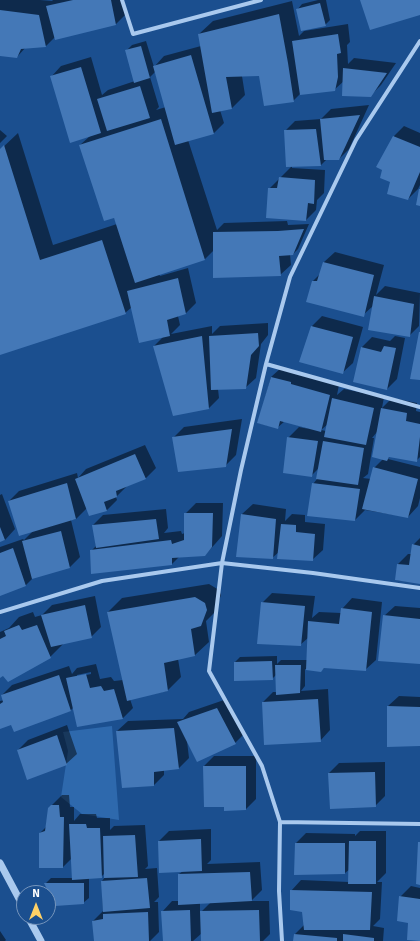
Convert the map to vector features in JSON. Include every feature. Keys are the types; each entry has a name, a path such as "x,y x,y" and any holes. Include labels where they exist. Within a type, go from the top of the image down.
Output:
{"street":[{"path":"122,0 133,34 260,0"},
{"path":"282,941 279,891 280,822 262,766 209,671 222,563 241,470 266,364 290,277 356,140 420,41"},
{"path":"266,364 420,407"},
{"path":"0,612 102,581 222,563 313,573 420,588"},
{"path":"280,822 420,824"},
{"path":"0,863 16,893"},
{"path":"32,925 41,941"}],"shaded area":[{"path":"112,726 119,820 82,814 61,797 68,751 63,732"}],"building":[{"path":"73,0 111,0 116,25 55,40 46,6"},
{"path":"360,0 420,0 420,15 370,30"},
{"path":"320,3 326,26 301,31 296,9"},
{"path":"0,10 39,15 46,47 21,49 17,58 0,56"},
{"path":"279,14 294,102 264,106 259,76 226,77 232,109 212,113 198,34"},
{"path":"338,34 341,53 337,54 338,77 335,91 300,95 292,41"},
{"path":"141,46 150,78 134,83 125,50"},
{"path":"191,55 214,134 175,145 153,66"},
{"path":"81,67 101,133 70,143 50,76"},
{"path":"343,68 387,73 371,97 342,96"},
{"path":"140,86 150,118 107,131 97,99"},
{"path":"360,115 339,160 324,160 320,119"},
{"path":"161,119 205,260 135,283 114,218 104,221 79,145"},
{"path":"316,129 321,166 286,167 284,130"},
{"path":"393,136 420,147 420,172 408,200 387,194 390,182 380,178 382,170 376,167"},
{"path":"4,145 40,260 102,240 126,314 0,355 0,149"},
{"path":"279,177 315,180 314,204 308,203 306,221 266,218 268,188 277,188"},
{"path":"420,189 420,206 416,205"},
{"path":"304,229 293,255 279,256 281,276 213,278 213,232"},
{"path":"323,262 374,275 364,317 306,302 312,281 317,281"},
{"path":"178,278 186,314 167,320 170,336 139,343 127,291"},
{"path":"374,296 414,304 410,337 368,330"},
{"path":"311,326 353,337 343,374 299,362"},
{"path":"420,332 420,380 410,379"},
{"path":"258,333 259,346 251,355 246,389 211,390 209,336"},
{"path":"202,336 209,409 173,416 153,346"},
{"path":"384,346 396,348 387,390 353,382 361,347 381,352"},
{"path":"271,377 330,395 321,432 280,421 278,429 257,423"},
{"path":"332,398 374,408 366,445 324,437"},
{"path":"381,408 407,413 406,421 420,424 417,462 389,457 387,461 372,457"},
{"path":"232,429 226,467 178,472 172,437"},
{"path":"287,437 318,441 312,477 283,473"},
{"path":"323,441 364,448 358,485 316,479"},
{"path":"135,454 146,479 116,491 117,497 104,502 107,511 89,516 75,479"},
{"path":"373,467 418,479 408,518 362,509"},
{"path":"67,483 76,519 19,536 8,501"},
{"path":"312,483 360,489 355,521 307,516"},
{"path":"184,513 213,513 212,547 205,556 172,558 172,565 91,574 90,550 171,540 172,544 184,540"},
{"path":"241,514 276,519 273,559 236,557"},
{"path":"156,519 159,539 96,548 92,525"},
{"path":"281,524 296,525 296,532 315,534 313,561 277,559"},
{"path":"0,527 5,540 0,542"},
{"path":"61,531 70,568 32,579 22,541"},
{"path":"412,544 420,546 420,584 395,580 397,564 409,565"},
{"path":"13,548 26,586 0,596 0,553"},
{"path":"195,597 205,603 207,610 201,626 191,629 195,656 164,663 168,691 127,701 107,612"},
{"path":"261,602 305,606 301,646 257,644"},
{"path":"85,605 92,638 51,647 41,615"},
{"path":"341,608 372,612 366,671 324,668 321,672 306,670 308,621 339,624"},
{"path":"383,615 420,619 420,664 378,661"},
{"path":"19,625 22,630 37,625 51,658 8,682 3,676 0,678 0,639 6,636 4,631"},
{"path":"272,661 273,680 234,681 234,662"},
{"path":"275,665 301,665 300,693 276,695"},
{"path":"86,674 90,688 101,686 104,691 114,689 123,719 77,727 66,678"},
{"path":"59,675 71,711 14,732 11,725 0,729 0,704 3,702 1,695"},
{"path":"318,699 321,742 264,745 262,702"},
{"path":"387,706 420,707 420,746 387,747"},
{"path":"217,708 236,744 197,762 177,722"},
{"path":"174,728 179,769 154,772 154,786 122,788 116,731"},
{"path":"57,735 67,765 27,780 17,750"},
{"path":"203,766 246,766 246,810 224,811 224,807 204,807"},
{"path":"375,772 376,807 330,809 328,773"},
{"path":"51,805 59,805 60,817 64,817 63,868 39,868 39,833 45,831 48,808"},
{"path":"69,824 86,824 87,828 100,828 102,878 72,880"},
{"path":"135,835 138,877 104,878 103,836"},
{"path":"201,839 202,871 159,873 158,841"},
{"path":"349,841 376,841 376,884 348,884"},
{"path":"418,842 420,842 420,885 416,884"},
{"path":"295,843 345,843 345,874 294,875"},
{"path":"250,872 252,901 178,905 178,874"},
{"path":"147,878 150,908 103,912 101,881"},
{"path":"44,883 84,883 84,904 56,906 56,885 45,885"},
{"path":"290,890 372,892 370,930 304,930 302,912 290,910"},
{"path":"399,896 420,899 420,941 407,940 408,923 397,921"},
{"path":"190,910 191,941 163,941 161,911"},
{"path":"259,910 260,941 201,941 200,911"},
{"path":"148,912 149,941 94,941 92,921 103,919 103,914"},
{"path":"294,934 337,938 337,941 293,941"},
{"path":"343,934 374,938 374,941 343,941"}]}
